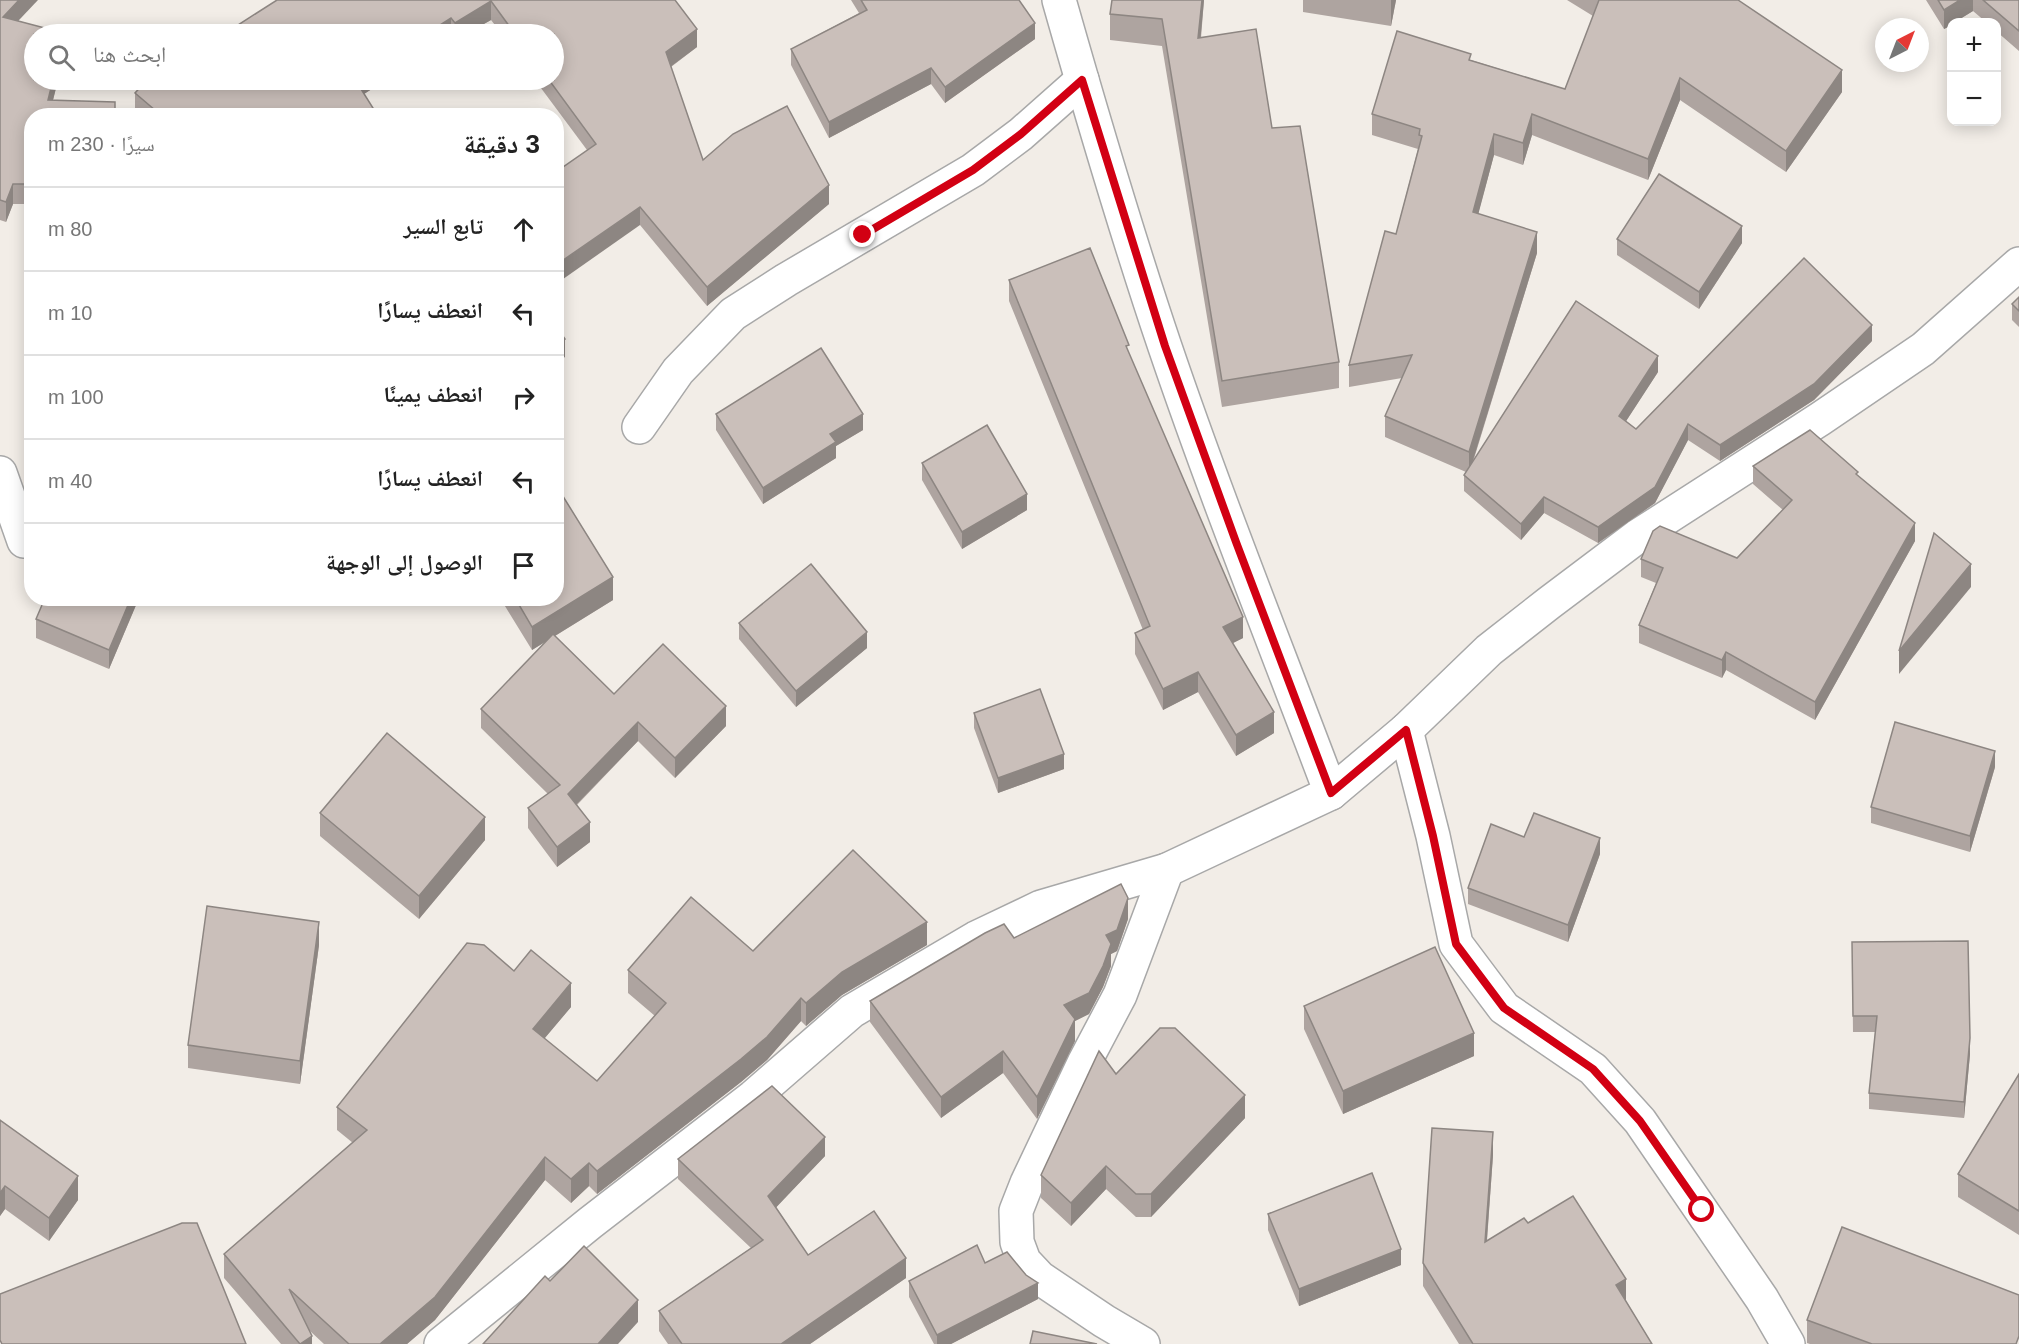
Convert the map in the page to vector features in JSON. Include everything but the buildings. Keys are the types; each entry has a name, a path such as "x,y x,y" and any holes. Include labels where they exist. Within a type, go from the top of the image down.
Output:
{"street":[{"path":"1059,0 1165,346 1331,793"},
{"path":"639,427 678,371 733,314 786,280 973,170 1021,134 1082,80"},
{"path":"441,1344 590,1222 753,1097 852,1011 976,938 1041,907 1167,870 1331,793 1406,730 1489,650 1567,590 1638,536 1923,349 2019,264"},
{"path":"0,473 24,541"},
{"path":"1406,730 1433,836 1456,944 1504,1008 1593,1069 1640,1121 1762,1299 1788,1344"},
{"path":"1143,1344 1040,1278 1024,1261 1017,1242 1016,1211 1084,1063 1120,995 1167,870"}],"route":[{"path":"863,235 973,170 1021,134 1082,80 1165,346 1331,793 1406,730 1433,836 1456,944 1504,1008 1593,1069 1640,1121 1702,1210"}]}
